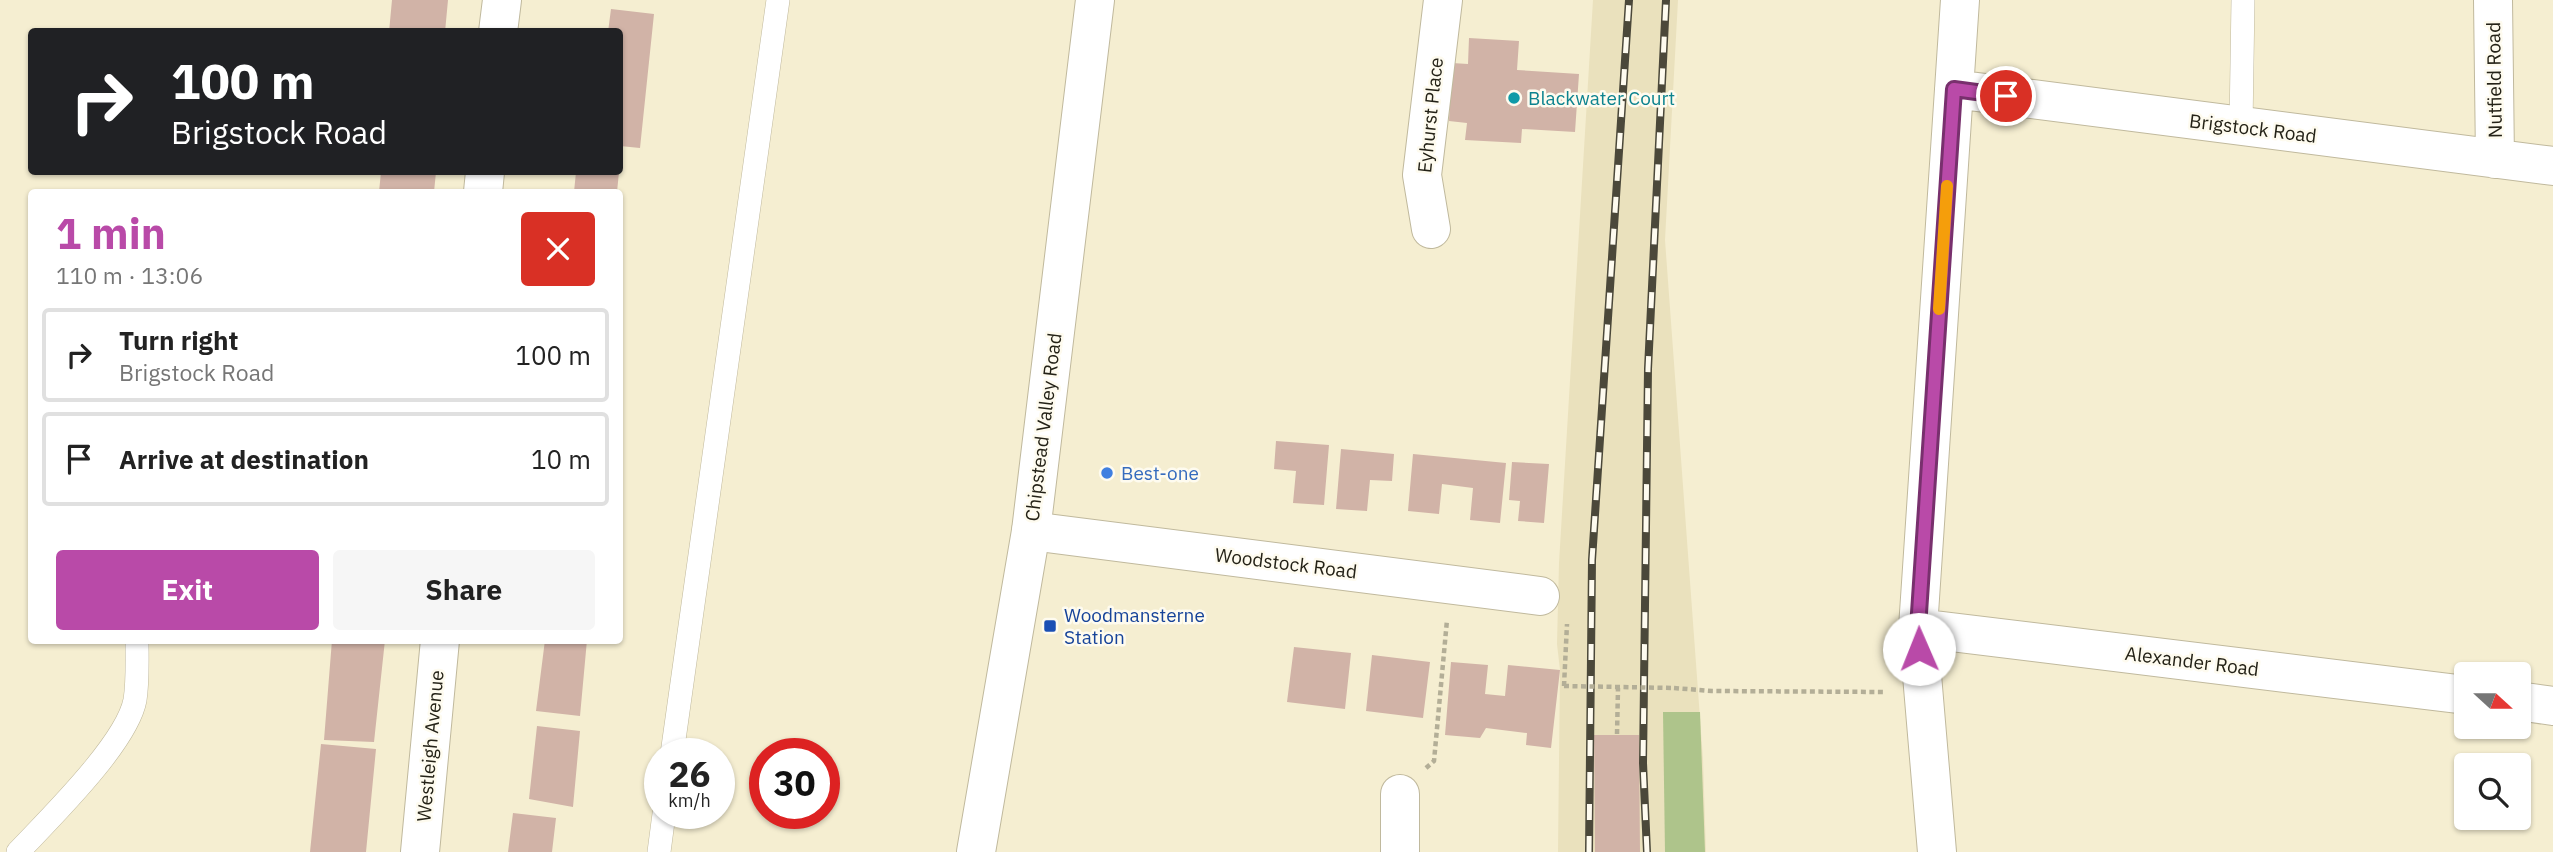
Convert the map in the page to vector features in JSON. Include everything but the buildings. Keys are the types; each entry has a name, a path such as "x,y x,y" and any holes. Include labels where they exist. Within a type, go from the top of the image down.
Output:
{"street":[{"path":"499,28 502,0"},
{"name":"Chipstead Valley Road","path":"976,852 1031,531 1095,0"},
{"name":"Eyhurst Place","path":"1431,229 1422,175 1443,0"},
{"path":"1937,852 1918,628 1960,0"},
{"name":"Nutfield Road","path":"2493,0 2495,159"},
{"name":"Brigstock Road","path":"1954,89 2553,166"},
{"name":"Woodstock Road","path":"1031,531 1450,584 1554,609"},
{"name":"Alexander Road","path":"1918,628 2454,694"},
{"name":"Westleigh Avenue","path":"420,852 440,644"},
{"path":"2531,703 2553,706"},
{"path":"1400,794 1400,852"}],"lane":[{"path":"674,738 778,0"},
{"path":"2241,126 2243,0"},
{"path":"18,852 96,766 122,731 135,701 137,644"},
{"path":"659,852 662,829"}],"path":[{"path":"1400,794 1434,761 1450,584"},
{"path":"1554,609 1564,686 1712,691 1922,693"},
{"path":"1617,734 1618,688"}],"shaded area":[{"path":"1593,0 1678,0 1665,240 1703,759 1706,852 1558,852 1559,563"}],"green space":[{"path":"1663,712 1700,712 1705,852 1665,852"}],"railway":[{"path":"1589,852 1592,560 1629,0"},
{"path":"1647,852 1643,763 1648,369 1666,0"}],"slow traffic":[{"path":"1939,309 1947,186"}],"place":[{"name":"Blackwater Court","path":"1514,98"},
{"name":"Best-one","path":"1107,473"},
{"name":"Woodmansterne Station","path":"1050,626"}],"route":[{"path":"1919,649 1918,628 1954,89 2006,96"}]}
